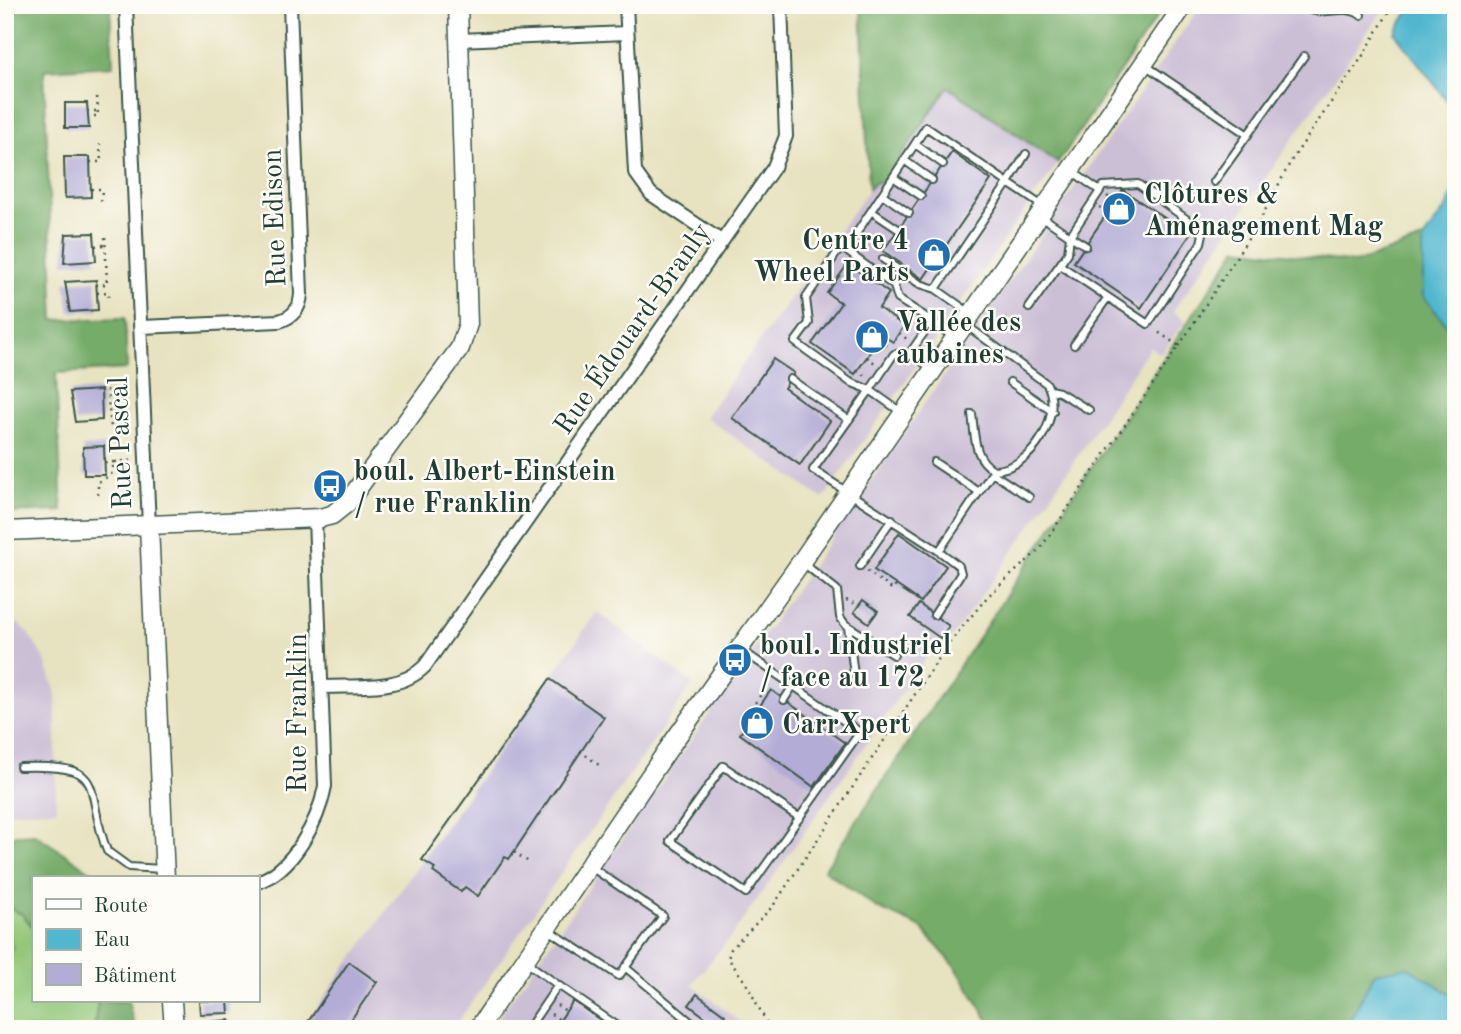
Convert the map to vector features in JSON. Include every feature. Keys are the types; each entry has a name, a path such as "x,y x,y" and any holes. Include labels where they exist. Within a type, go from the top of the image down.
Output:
{"street":[{"name":"Rue Pascal","path":"126,5 164,874"},
{"name":"Rue Edison","path":"141,327 279,321 290,317 298,308 301,294 290,5"},
{"path":"5,531 315,518 332,515 355,494 460,348 466,332 469,306 458,5"},
{"path":"626,5 632,158 638,177 651,194 722,242"},
{"name":"Rue Édouard-Branly","path":"323,687 397,683 411,678 425,666 774,167 784,144 781,5"},
{"path":"478,1029 1184,5"},
{"path":"459,40 627,33"},
{"name":"Rue Franklin","path":"259,881 282,866 310,828 321,806 326,775 315,518"},
{"path":"172,1002 174,1029"}],"lane":[{"path":"1301,5 1318,12 1344,8 1361,15"},
{"path":"1214,182 1304,56"},
{"path":"1142,64 1248,135"},
{"path":"856,234 926,127 1008,183 1070,236 1086,246"},
{"path":"915,144 943,164"},
{"path":"936,289 1026,154"},
{"path":"904,160 932,180"},
{"path":"1070,169 1100,191"},
{"path":"893,177 921,196"},
{"path":"1030,308 1068,253 1070,236 1103,187 1138,184 1203,234 1201,243 1148,324 1060,265"},
{"path":"882,194 909,213"},
{"path":"871,211 898,229"},
{"path":"902,413 870,390 850,382 795,342 808,323 806,298 841,247 894,286 898,299 932,321 963,325"},
{"path":"883,259 920,284 936,289 963,325 1039,377 1050,390 1053,412 1048,426 1021,461 1013,467 993,471 939,551"},
{"path":"1117,303 1123,295"},
{"path":"1074,345 1108,297"},
{"path":"910,353 932,321"},
{"path":"933,369 910,353 894,354 813,470 892,519 959,566 961,573 934,615"},
{"path":"790,379 849,421"},
{"path":"1010,382 1053,412"},
{"path":"1050,390 1059,391 1088,411"},
{"path":"972,414 978,454 982,461 1029,497"},
{"path":"934,462 979,492"},
{"path":"860,566 892,519"},
{"path":"801,562 834,586 839,597 840,617 848,626 894,655"},
{"path":"848,626 854,676"},
{"path":"739,648 860,732 800,818 746,893 670,841 723,766 800,818"},
{"path":"784,700 793,686"},
{"path":"20,766 72,768 86,778 94,793 107,851 129,867 164,874"},
{"path":"546,928 619,976 663,916 589,865"},
{"path":"524,961 622,1029"},
{"path":"625,967 699,1029"},
{"path":"528,1029 558,985"}],"path":[{"path":"770,1029 746,983 728,958 731,949 773,906 950,642 988,596 1040,549 1179,346 1259,222 1291,161 1364,54 1393,5"},
{"path":"87,116 98,116 97,94"},
{"path":"87,111 97,111"},
{"path":"90,162 101,162 100,145"},
{"path":"91,189 102,189 101,205"},
{"path":"96,285 107,284 105,235"},
{"path":"95,246 104,245"},
{"path":"97,293 108,292 109,301"},
{"path":"1148,324 1179,346"},
{"path":"110,383 108,403 111,428"},
{"path":"101,404 108,403"},
{"path":"104,463 133,460"},
{"path":"98,495 98,482 111,475 114,462"},
{"path":"868,572 893,590 896,586"},
{"path":"750,719 746,716 763,691"},
{"path":"580,751 599,765"},
{"path":"514,852 530,863"}],"shaded area":[{"path":"1201,5 1386,5 1173,311 1185,321 1161,354 1150,347 1039,514 948,643 936,644 733,934 692,984 749,1029 491,1029"},
{"path":"948,87 1058,163 823,499 705,417 875,181 883,182"},
{"path":"597,612 693,684 453,1029 303,1029"},
{"path":"5,614 26,630 44,658 56,693 56,810 5,812"}],"green space":[{"path":"5,5 110,5 113,66 44,70 54,320 125,318 127,369 56,373 62,511 5,513"},
{"path":"861,5 1165,5 1058,163 948,87 883,183 875,182 869,189"},
{"path":"1423,239 1423,296 1456,336 1456,997 1407,967 1375,973 1345,1029 994,1029 955,966 920,927 877,908 824,870 1237,248 1355,263"},
{"path":"35,834 98,876 32,876 32,926 22,914 5,906 5,836"},
{"path":"5,906 22,914 32,926 32,1002 98,1002 94,1029 5,1029 5,954 13,950 5,926"},
{"path":"98,1002 128,1002 135,1029 94,1029"}],"water":[{"path":"1412,5 1456,5 1456,112 1395,33"},
{"path":"1456,185 1456,336 1423,296 1423,239 1447,206"},
{"path":"1407,967 1456,997 1456,1029 1345,1029 1375,973"}],"building":[{"path":"65,103 87,103 89,128 65,128"},
{"path":"952,152 991,180 923,279 883,251"},
{"path":"64,157 90,157 91,197 65,198"},
{"path":"1123,190 1190,235 1141,308 1074,262"},
{"path":"94,233 96,261 64,263 66,234"},
{"path":"848,264 889,293 879,308 904,326 893,342 882,335 855,374 812,344 841,303 827,293"},
{"path":"96,280 98,310 70,312 65,282"},
{"path":"773,359 794,373 784,388 830,421 800,465 732,418"},
{"path":"101,390 102,420 75,422 70,392"},
{"path":"104,446 105,475 84,475 83,447"},
{"path":"899,533 946,566 921,602 874,570"},
{"path":"863,600 878,611 869,623 854,612"},
{"path":"919,604 949,626 940,638 910,617"},
{"path":"550,679 604,717 509,859 505,857 478,896 465,887 461,892 433,872 435,868 422,860"},
{"path":"771,690 845,743 814,787 740,734"},
{"path":"349,962 377,982 348,1024 354,1029 303,1029"},
{"path":"697,994 725,1015 717,1026 689,1005"},
{"path":"573,1001 613,1029 554,1029"},
{"path":"199,1002 228,1002 229,1013 200,1014"},
{"path":"230,1020 230,1029 204,1029 204,1022"}],"place":[{"name":"Clôtures & Aménagement Mag","path":"1119,209"},
{"name":"Centre 4 Wheel Parts","path":"934,255"},
{"name":"Vallée des aubaines","path":"872,337"},
{"name":"boul. Albert-Einstein / rue Franklin","path":"330,486"},
{"name":"boul. Industriel / face au 172","path":"735,660"},
{"name":"CarrXpert","path":"757,723"}]}
